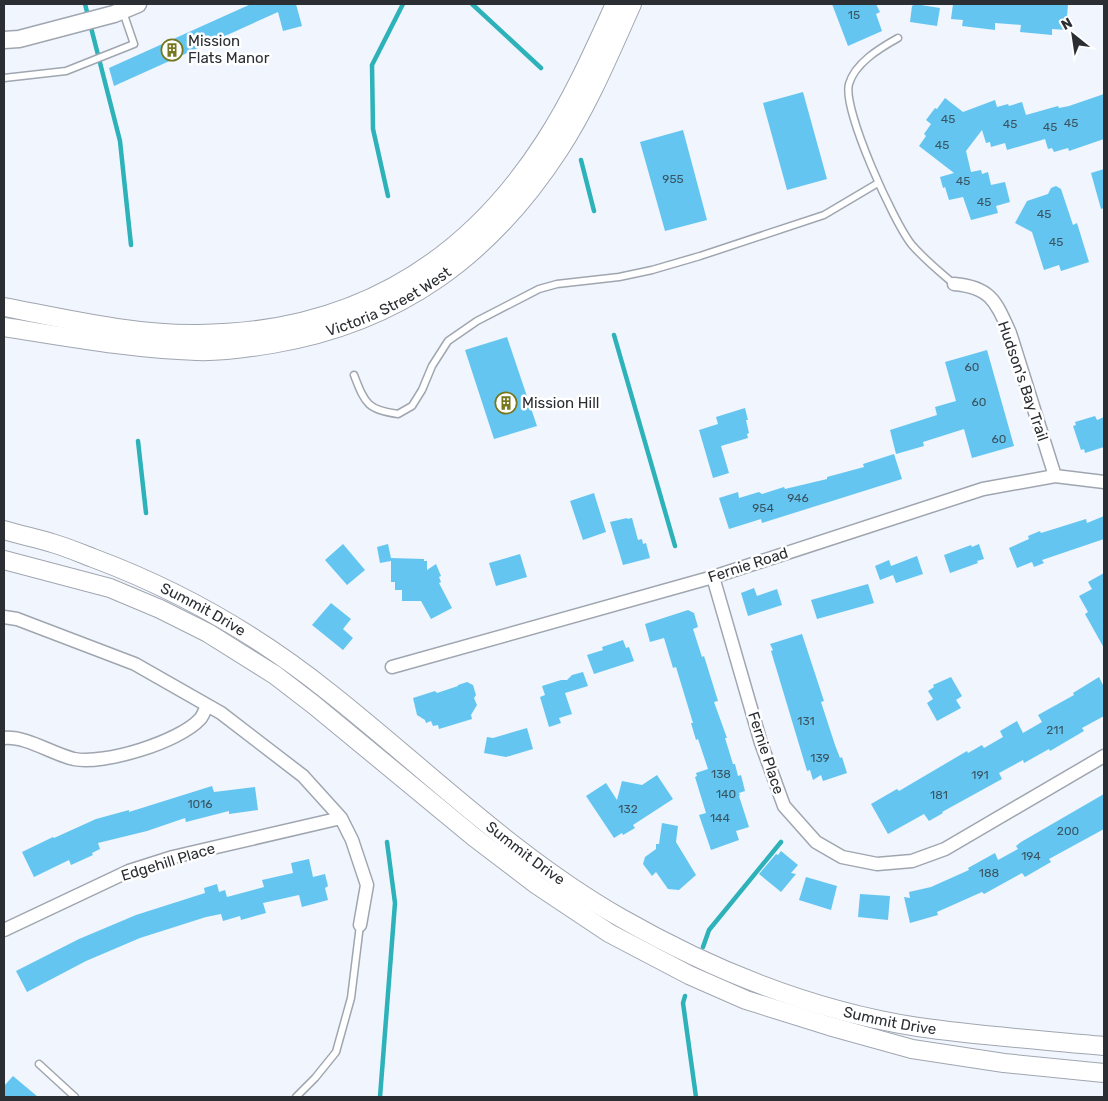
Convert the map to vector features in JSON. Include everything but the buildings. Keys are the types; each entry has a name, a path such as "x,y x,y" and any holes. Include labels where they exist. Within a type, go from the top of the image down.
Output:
{"main road":[{"name":"Victoria Street West","path":"4,307 142,331 197,334 231,333 281,326 319,318 352,307 385,292 412,278 462,240 505,195 546,140 569,100 615,4"},
{"name":"Victoria Street West","path":"4,327 143,347 198,351 243,349 325,333 360,321 394,304 445,274 473,252 520,203 560,149 583,108 632,4"},
{"name":"Summit Drive","path":"4,530 55,543 116,566 166,588 218,616 287,660 329,691 486,823 548,871 619,917 698,958 754,982 844,1011 916,1026 1004,1037 1104,1046"},
{"name":"Summit Drive","path":"4,560 110,588 160,609 217,638 275,675 474,837 537,885 609,933 689,974 746,1000 912,1049 1004,1063 1104,1073"}],"street":[{"path":"4,40 19,39 114,14 138,4"},
{"name":"Hudson's Bay Trail","path":"954,284 971,286 983,291 992,300 1003,318 1010,333 1055,476"},
{"name":"Fernie Road","path":"392,667 713,577 983,489 1055,476 1104,482"},
{"name":"Fernie Place","path":"713,577 761,742 784,806 816,842 842,856 877,864 912,861 945,849 1104,756"},
{"path":"4,617 17,619 135,664 221,713 303,776 342,818 352,840 367,885 360,925"},
{"path":"4,738 31,743 74,759 101,760 149,748 184,731 200,719 207,706"},
{"name":"Edgehill Place","path":"4,930 128,871 173,857 342,818"}],"lane":[{"path":"4,78 66,71 134,44 122,11"},
{"path":"898,38 858,66 849,85 850,103 878,183 898,222 911,244 954,284"},
{"path":"354,375 361,394 369,405 380,412 398,414 412,406 422,390 432,366 448,341 478,321 539,289 557,284 619,277 644,272 700,256 824,215 878,183"},
{"path":"296,1097 315,1078 336,1052 351,998 360,925"},
{"path":"39,1064 75,1097"}],"waterway":[{"path":"85,4 120,141 131,245"},
{"path":"388,196 373,129 372,65 403,4"},
{"path":"472,4 541,68"},
{"path":"581,160 594,211"},
{"path":"614,335 675,546"},
{"path":"138,441 146,513"},
{"path":"380,1097 395,903 387,842"},
{"path":"703,947 709,930 781,842"},
{"path":"685,996 683,1003 696,1097"}],"place":[{"name":"Mission Flats Manor","path":"172,50"},
{"name":"Mission Hill","path":"506,403"}]}
